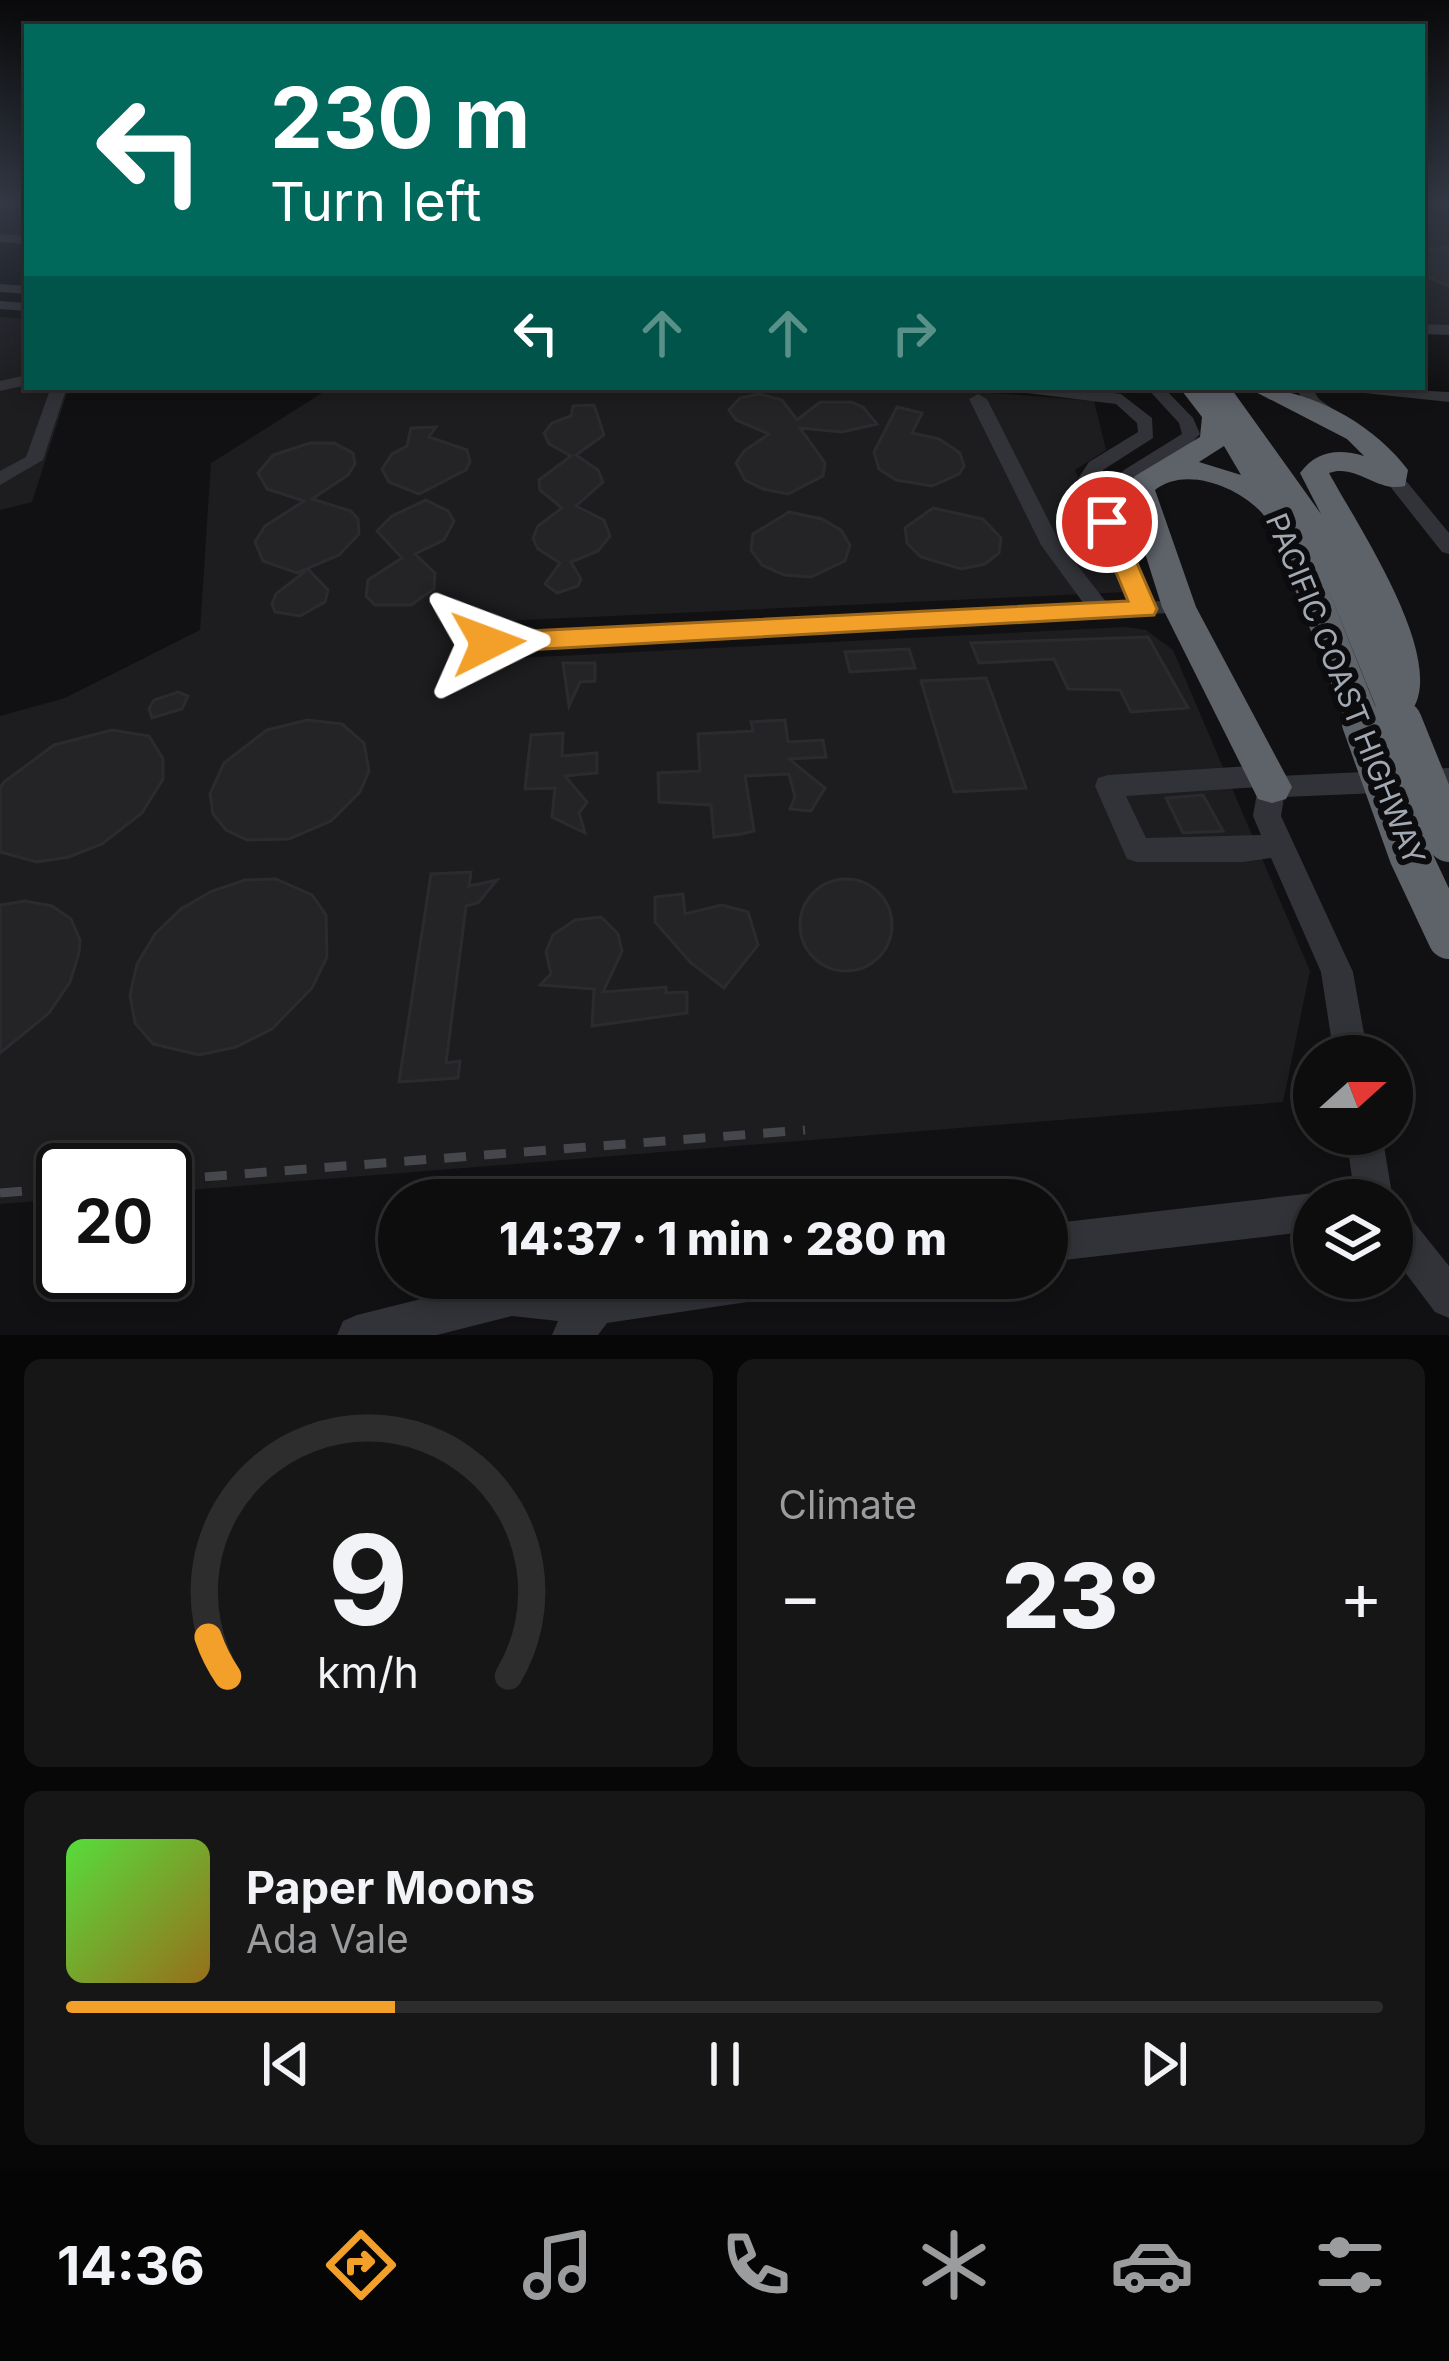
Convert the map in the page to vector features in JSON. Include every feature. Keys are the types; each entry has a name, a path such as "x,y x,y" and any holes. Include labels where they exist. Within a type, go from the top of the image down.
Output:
{"highway":[{"path":"1264,390 1357,433 1394,469 1395,480 1343,460 1323,462 1314,473 1384,602 1400,643 1382,723"},
{"path":"1216,402 1214,441 1140,490 1152,534 1162,608 1269,782"},
{"name":"PACIFIC COAST HIGHWAY","path":"1216,402 1449,842"},
{"name":"PACIFIC COAST HIGHWAY","path":"1216,402 1268,450 1325,543 1382,723 1410,855 1449,938"},
{"path":"1168,468 1186,467 1223,477 1276,511"}],"street":[{"path":"0,479 34,460 58,390"},
{"path":"488,622 488,643 1162,608 1088,479 1096,466 1147,434 1146,422 1121,399 1044,390"},
{"path":"1152,534 1131,532 1124,481 1138,467 1186,443 1191,434 1157,390"},
{"path":"1305,390 1310,400 1357,433"},
{"path":"1383,390 1449,397"},
{"path":"978,399 1051,545 1101,611"},
{"path":"1395,480 1449,547"},
{"path":"1280,844 1243,850 1137,850 1108,785 1449,779"},
{"path":"1269,782 1267,816 1337,972 1348,1035"},
{"path":"1068,1241 1293,1214"},
{"path":"1413,1251 1449,1298"},
{"path":"358,1335 512,1296 584,1320 679,1299"}],"shaded area":[{"path":"1425,265 1449,265 1449,329 1425,328"},
{"path":"0,317 24,319 24,390 68,390 32,502 0,510"},
{"path":"327,390 954,390 1094,401 1106,450 1075,470 1127,592 462,623 460,661 1126,627 1146,630 1173,650 1310,971 1297,1035 1293,1035 1283,1102 192,1190 192,1143 36,1143 36,1201 0,1204 0,716 65,698 200,630 211,463"}],"building":[{"path":"1425,265 1449,265 1449,286 1425,276"},
{"path":"759,394 782,400 797,420 820,402 851,402 863,407 877,424 842,432 800,428 825,463 823,476 788,494 763,489 745,480 736,463 744,451 769,434 736,420 729,410 740,398"},
{"path":"594,405 604,435 576,455 598,470 603,482 576,506 604,520 610,536 598,551 571,562 581,579 578,586 557,593 545,584 560,563 538,549 533,538 538,526 562,508 540,490 539,480 571,456 549,444 544,433 552,423 571,416 573,406"},
{"path":"897,407 922,413 912,433 939,439 960,453 964,466 959,474 932,486 896,480 879,469 874,452"},
{"path":"436,427 429,437 467,450 466,470 419,494 389,482 382,469 392,454 407,446 411,428"},
{"path":"310,443 334,443 353,453 355,464 348,475 312,499 351,511 358,519 359,534 339,555 297,573 263,561 255,542 265,526 304,501 267,489 258,473 273,455"},
{"path":"426,500 448,511 454,521 444,540 415,554 435,573 434,589 411,605 375,605 366,596 368,580 402,558 377,531 392,516"},
{"path":"933,508 983,519 1001,538 999,553 985,564 961,569 921,557 907,543 905,528"},
{"path":"789,512 822,519 841,530 850,545 845,561 811,577 784,575 762,565 751,550 753,534"},
{"path":"308,569 328,590 325,602 300,616 275,612 276,594"},
{"path":"1148,637 1188,708 1131,712 1120,690 1068,689 1054,659 979,663 971,643"},
{"path":"909,649 915,668 850,672 845,652"},
{"path":"563,663 595,663 595,681 580,682 569,706"},
{"path":"986,678 1026,788 954,792 921,681"},
{"path":"178,692 188,696 182,709 152,718 149,709 154,700"},
{"path":"307,720 342,724 364,743 369,771 360,792 331,821 289,839 247,840 226,830 213,814 210,794 224,763 267,730"},
{"path":"785,720 788,742 823,740 826,757 789,759 825,788 811,811 790,809 795,797 789,774 745,776 754,831 742,834 714,837 711,805 659,802 658,773 700,771 698,734 753,731 751,722"},
{"path":"112,730 149,736 163,759 163,779 142,813 102,844 69,857 37,862 0,852 0,788 4,782 54,745"},
{"path":"563,733 562,756 597,753 597,773 565,776 587,802 579,813 585,833 552,817 555,788 525,789 531,735"},
{"path":"1203,795 1223,831 1183,833 1166,798"},
{"path":"471,872 469,886 497,880 478,903 466,906 446,1063 460,1061 458,1078 399,1082 431,874"},
{"path":"276,879 312,895 326,915 327,957 312,988 272,1029 236,1047 199,1055 153,1044 135,1023 130,995 137,964 155,934 181,909 212,891 245,880"},
{"path":"846,879 878,893 892,925 878,957 846,971 814,957 800,925 814,893"},
{"path":"683,894 685,914 722,905 748,912 758,945 724,988 691,963 655,922 655,897"},
{"path":"25,901 52,906 71,919 80,940 79,953 70,982 49,1013 0,1053 0,905"},
{"path":"601,917 618,934 622,951 603,992 666,987 666,993 687,992 687,1013 592,1026 594,989 540,985 551,974 546,952 553,935 575,920"}],"railway":[{"path":"192,1178 805,1130"},
{"path":"0,1193 36,1190"}],"route":[{"path":"488,643 1144,609 1107,522"}]}
